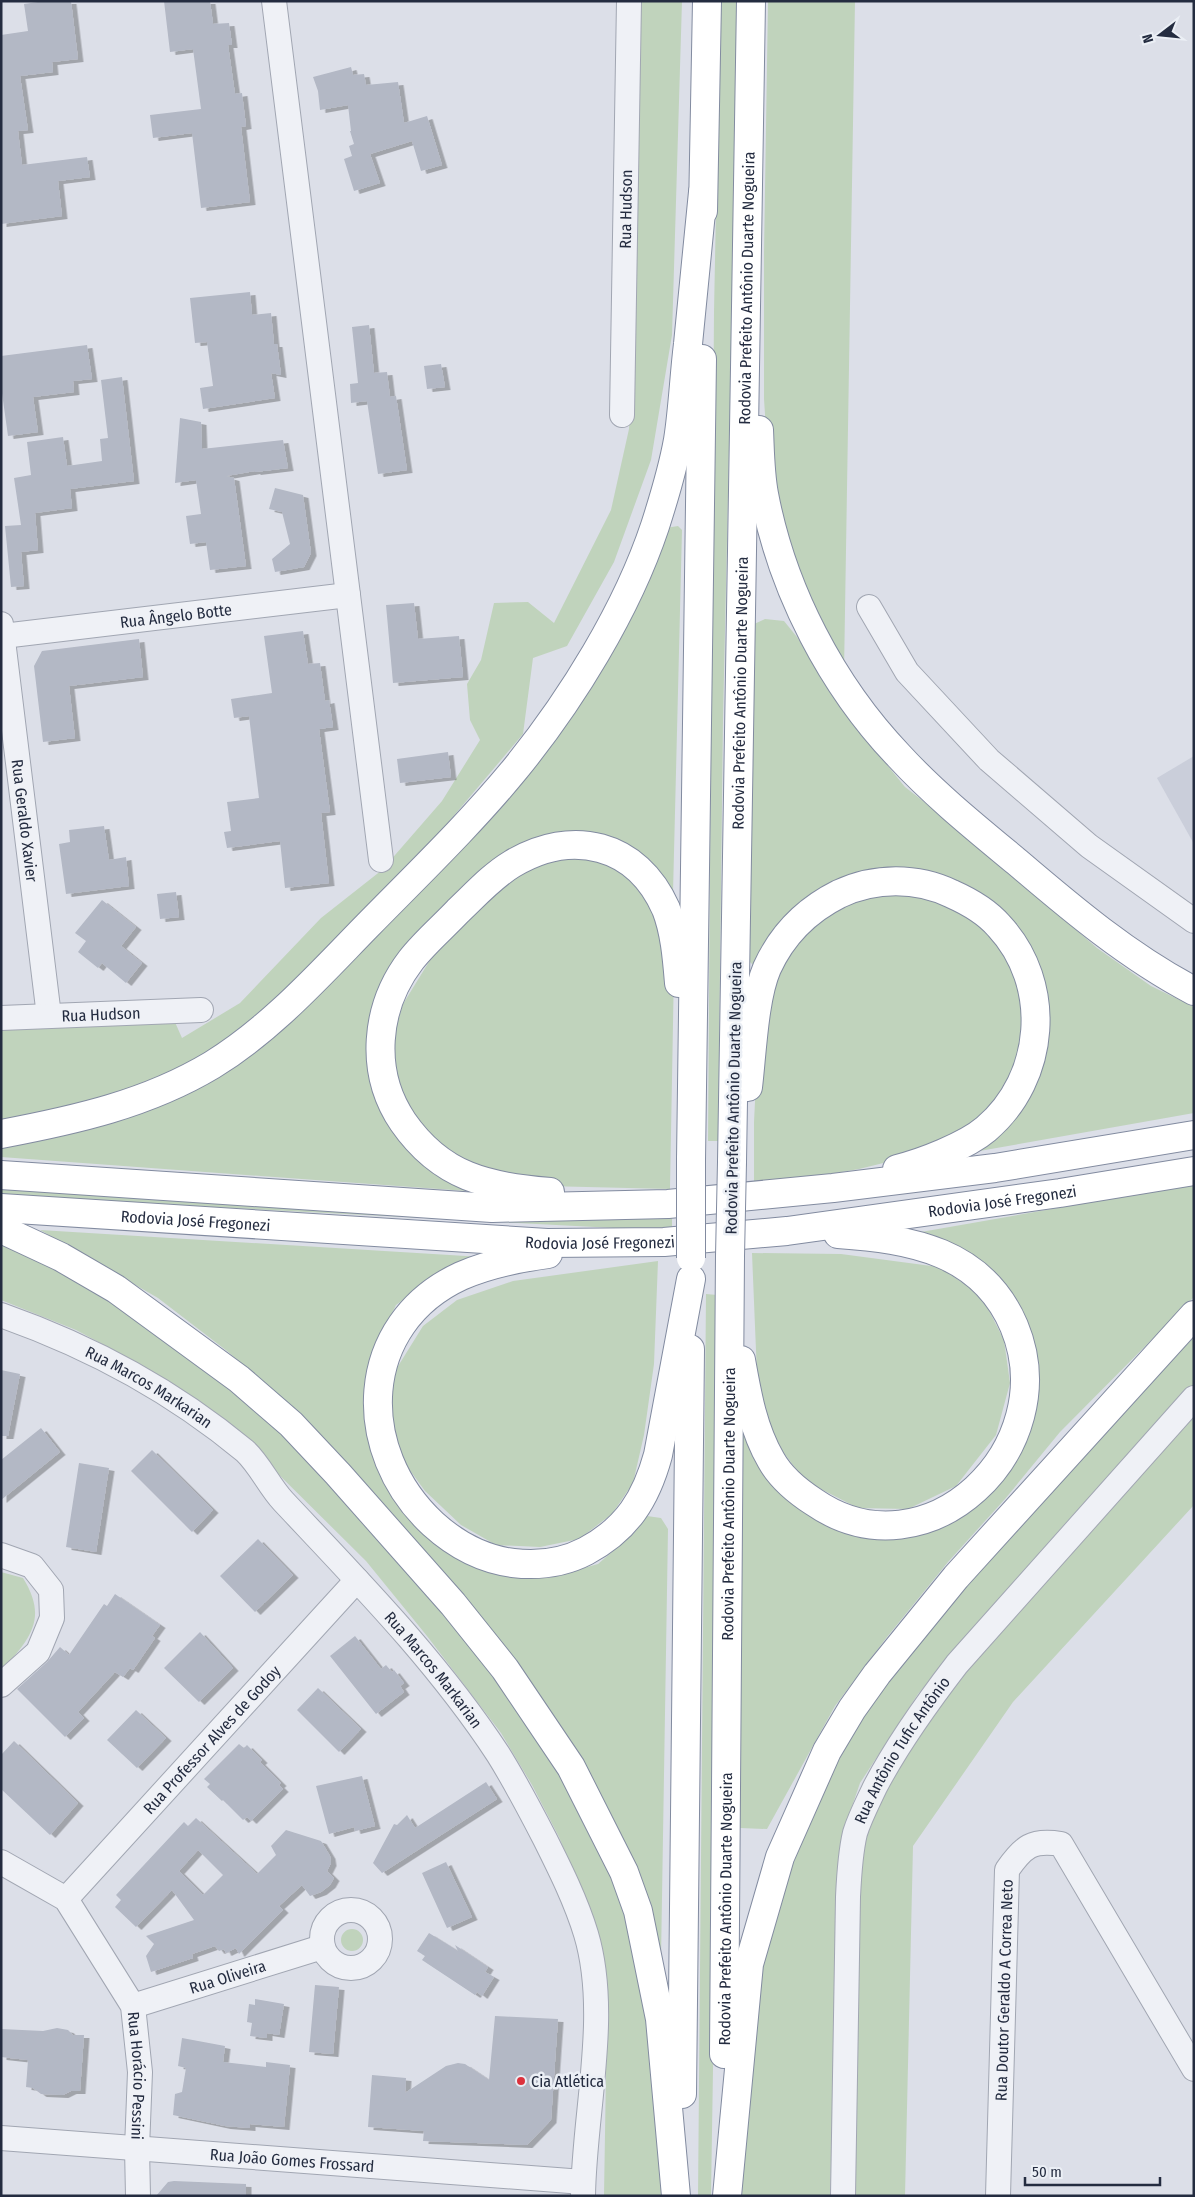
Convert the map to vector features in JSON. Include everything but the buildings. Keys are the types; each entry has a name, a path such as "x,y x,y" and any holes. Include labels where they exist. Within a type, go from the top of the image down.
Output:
{"highway":[{"path":"681,2196 691,1160 707,1"},
{"name":"Rodovia Prefeito Antônio Duarte Nogueira","path":"725,2196 729,1287 746,187 751,1"},
{"path":"746,187 764,493 776,540 790,582 812,632 837,677 868,720 898,755 937,795 1092,924 1139,958 1194,991"},
{"path":"1,1134 99,1113 140,1100 211,1066 254,1037 286,1008 467,823 516,769 566,700 610,628 641,566 656,524 678,440 703,192"},
{"path":"668,1204 494,1186 459,1174 445,1164 424,1147 409,1130 392,1103 387,1090 380,1061 380,1043 390,996 405,968 420,950 482,888 511,865 539,851 567,845 592,846 615,853 634,865 650,882 666,910 677,960 692,1113"},
{"path":"732,1162 746,1106 757,1011 766,970 784,939 806,914 817,906 860,886 889,881 905,881 941,889 971,903 998,924 1016,948 1025,967 1034,1001 1036,1023 1035,1045 1025,1076 1009,1104 997,1118 985,1130 964,1143 901,1168 833,1188"},
{"name":"Rodovia José Fregonezi","path":"1,1175 492,1208 668,1204 833,1188 995,1168 1194,1135"},
{"name":"Rodovia José Fregonezi","path":"1,1208 547,1243 664,1242 787,1231 1060,1193 1194,1171"},
{"path":"1,1229 62,1257 116,1289 238,1379 291,1424 389,1530 453,1604 510,1676 571,1767 624,1872 638,1911 660,2019 676,2196"},
{"path":"729,1287 745,1380 757,1431 781,1475 805,1496 832,1513 847,1519 892,1524 920,1520 936,1514 958,1503 977,1488 995,1468 1008,1449 1020,1416 1025,1382 1026,1366 1019,1338 1005,1308 994,1292 963,1263 923,1246 851,1235 787,1231"},
{"path":"664,1242 544,1255 488,1266 447,1284 434,1292 413,1311 402,1324 386,1352 379,1378 377,1411 381,1437 392,1470 413,1503 425,1517 454,1541 470,1550 502,1561 520,1564 538,1564 567,1559 592,1548 616,1529 639,1504 652,1477 658,1455 691,1268"},
{"path":"725,2196 749,1964 780,1857 827,1751 852,1709 877,1674 956,1577 1194,1315"}],"street":[{"path":"274,1 380,860"},
{"name":"Rua Hudson","path":"622,415 630,1"},
{"name":"Rua Ângelo Botte","path":"2,630 348,595"},
{"path":"869,607 906,672 989,760 1089,846 1194,921"},
{"name":"Rua Geraldo Xavier","path":"2,630 49,1016"},
{"name":"Rua Hudson","path":"1,1018 201,1010"},
{"name":"Rua Marcos Markarian","path":"1,1315 70,1342 176,1398 248,1453 281,1499 424,1654 498,1755 528,1806 574,1901 586,1936 594,1982 595,2025 583,2189"},
{"name":"Rua Antônio Tufic Antônio","path":"843,2196 848,1897 851,1854 864,1809 893,1756 923,1709 958,1664 1194,1398"},
{"path":"1,1555 32,1566 51,1590 52,1618 38,1652 1,1685"},
{"name":"Rua Professor Alves de Godoy","path":"66,1899 356,1580"},
{"name":"Rua Doutor Geraldo A Correa Neto","path":"998,2196 1007,1870 1020,1851 1042,1841 1061,1844 1194,2069"},
{"name":"Rua Horácio Pessini","path":"1,1862 66,1899 134,2006 140,2072 137,2148 138,2196"},
{"name":"Rua Oliveira","path":"134,2006 322,1947"},
{"name":"Rua João Gomes Frossard","path":"1,2138 137,2148 583,2189"}],"shaded area":[{"path":"1194,756 1194,844 1157,778"}],"green space":[{"path":"640,1 682,1 672,335 651,460 614,562 567,646 533,658 523,734 446,825 356,926 251,1032 138,1092 1,1124 1,1030 174,1020 182,1038 240,1003 321,918 382,870 442,801 480,740 470,720 467,684 481,660 494,603 528,602 554,623 611,510 629,429 634,309"},
{"path":"720,1 739,1 723,720 718,1141 708,1141 714,312"},
{"path":"768,1 855,1 844,672 796,576 768,460 764,399 764,252"},
{"path":"678,526 682,530 673,893 656,867 635,851 572,838 417,943 379,1093 480,1192 1,1157 1,1143 189,1088 466,836 666,528"},
{"path":"765,619 784,621 797,637 845,713 905,787 967,835 1097,948 1151,986 1194,1007 1194,1113 951,1156 1008,1121 1034,973 959,884 831,885 789,912 760,959 753,965 747,959 752,625"},
{"path":"570,854 619,865 654,903 674,969 670,1189 545,1186 472,1170 425,1134 409,1110 398,1082 393,1058 396,1028 403,1004 435,952 509,878 539,861"},
{"path":"905,889 971,910 1023,981 1027,1049 992,1116 912,1156 859,1169 754,1187 754,1122 757,1061 784,951 844,903"},
{"path":"1,1184 672,1217 672,1231 1,1196"},
{"path":"1194,1184 1194,1297 1060,1432 1005,1499 948,1562 887,1637 835,1706 767,1829 740,1828 741,1434 745,1428 775,1484 904,1533 1013,1461 1035,1417 1036,1363 1024,1326 1006,1286 971,1255 921,1232"},
{"path":"40,1230 482,1257 437,1275 396,1305 370,1359 365,1405 374,1450 486,1567 548,1578 598,1564 634,1533 647,1516 661,1518 668,1529 661,1959 588,1787 287,1404 227,1351 158,1298"},
{"path":"1,1239 98,1291 290,1431 527,1708 616,1876 649,1993 664,2196 604,2196 607,2010 581,1890 559,1837 532,1785 501,1733 427,1636 366,1561 254,1450 198,1403 142,1365 76,1330 1,1300"},
{"path":"752,1253 841,1254 939,1267 981,1295 1004,1340 1010,1383 996,1435 956,1486 908,1509 858,1508 805,1481 774,1440 757,1375"},
{"path":"658,1261 654,1364 644,1435 633,1483 612,1514 579,1539 540,1547 496,1545 461,1525 425,1491 398,1454 393,1422 392,1397 395,1371 423,1326 457,1300 513,1281"},
{"path":"706,1294 717,1295 714,2006 711,2196 698,2196"},
{"path":"1194,1323 1194,1384 1062,1527 918,1694 860,1783 846,1824 839,1858 830,2196 742,2196 744,2139 756,1994 776,1897 859,1709"},
{"path":"1194,1414 1194,1505 1013,1702 913,1846 905,2196 855,2196 859,1861 872,1812 936,1709 970,1666"},
{"path":"1,1572 23,1578 31,1593 35,1617 27,1639 1,1672"},
{"path":"348,1929 356,1929 363,1936 363,1944 356,1951 348,1951 341,1944 341,1936"}],"place":[{"name":"Cia Atlética","path":"521,2081"}]}
